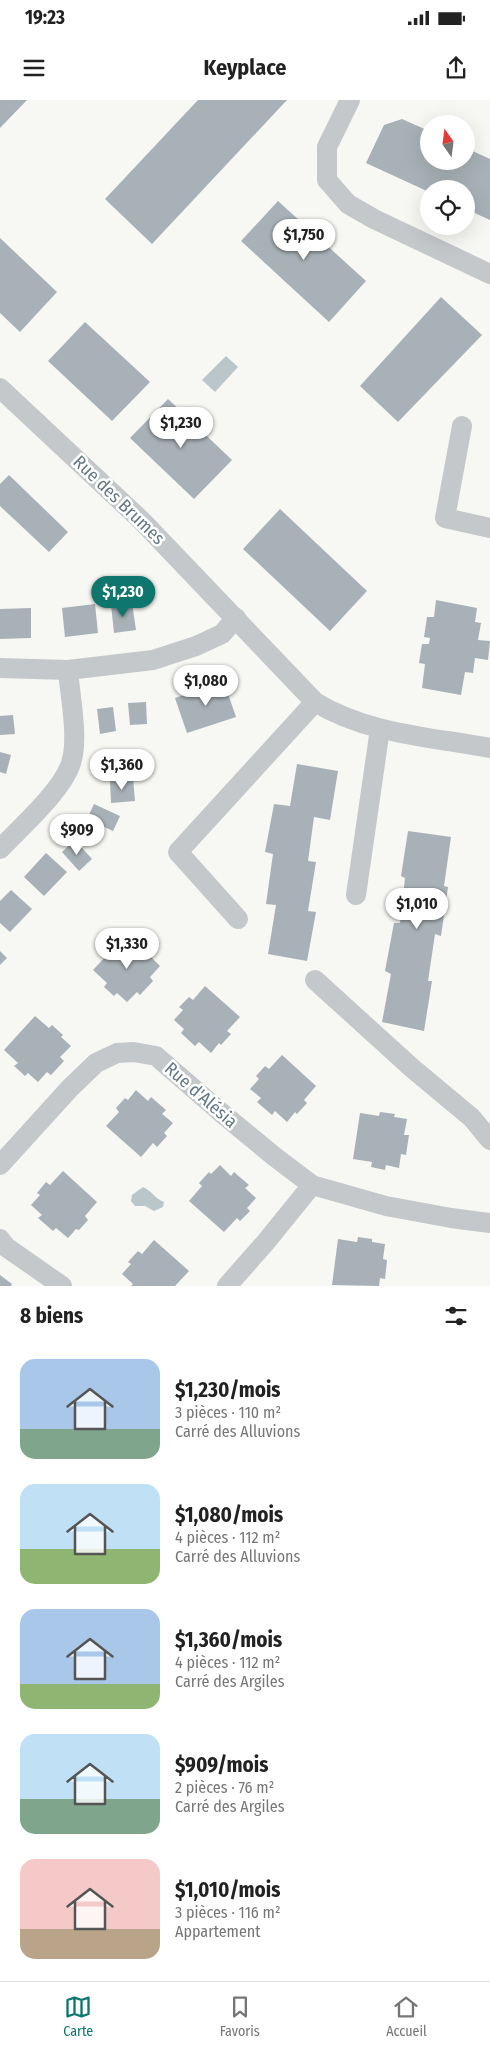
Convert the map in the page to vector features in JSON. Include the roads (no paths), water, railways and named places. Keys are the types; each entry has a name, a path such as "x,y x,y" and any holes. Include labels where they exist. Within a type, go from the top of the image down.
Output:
{"street":[{"path":"350,100 327,147 328,180 348,204 354,208 490,274"},
{"name":"Rue des Brumes","path":"0,388 142,521 315,702 333,713 380,728 490,748"},
{"path":"462,426 445,518 490,528"},
{"path":"0,668 68,670 153,660 196,646 222,634 236,618"},
{"path":"0,849 58,788 71,763 74,736 68,670"},
{"path":"238,919 178,852 315,702"},
{"path":"356,895 380,728"},
{"path":"315,980 412,1068 472,1118 490,1140"},
{"name":"Rue d'Alésia","path":"0,1165 96,1062 117,1053 134,1052 156,1056 238,1127 312,1184 386,1206 490,1223"},
{"path":"227,1286 265,1244 312,1184"},
{"path":"0,1239 6,1247 62,1286"}]}
